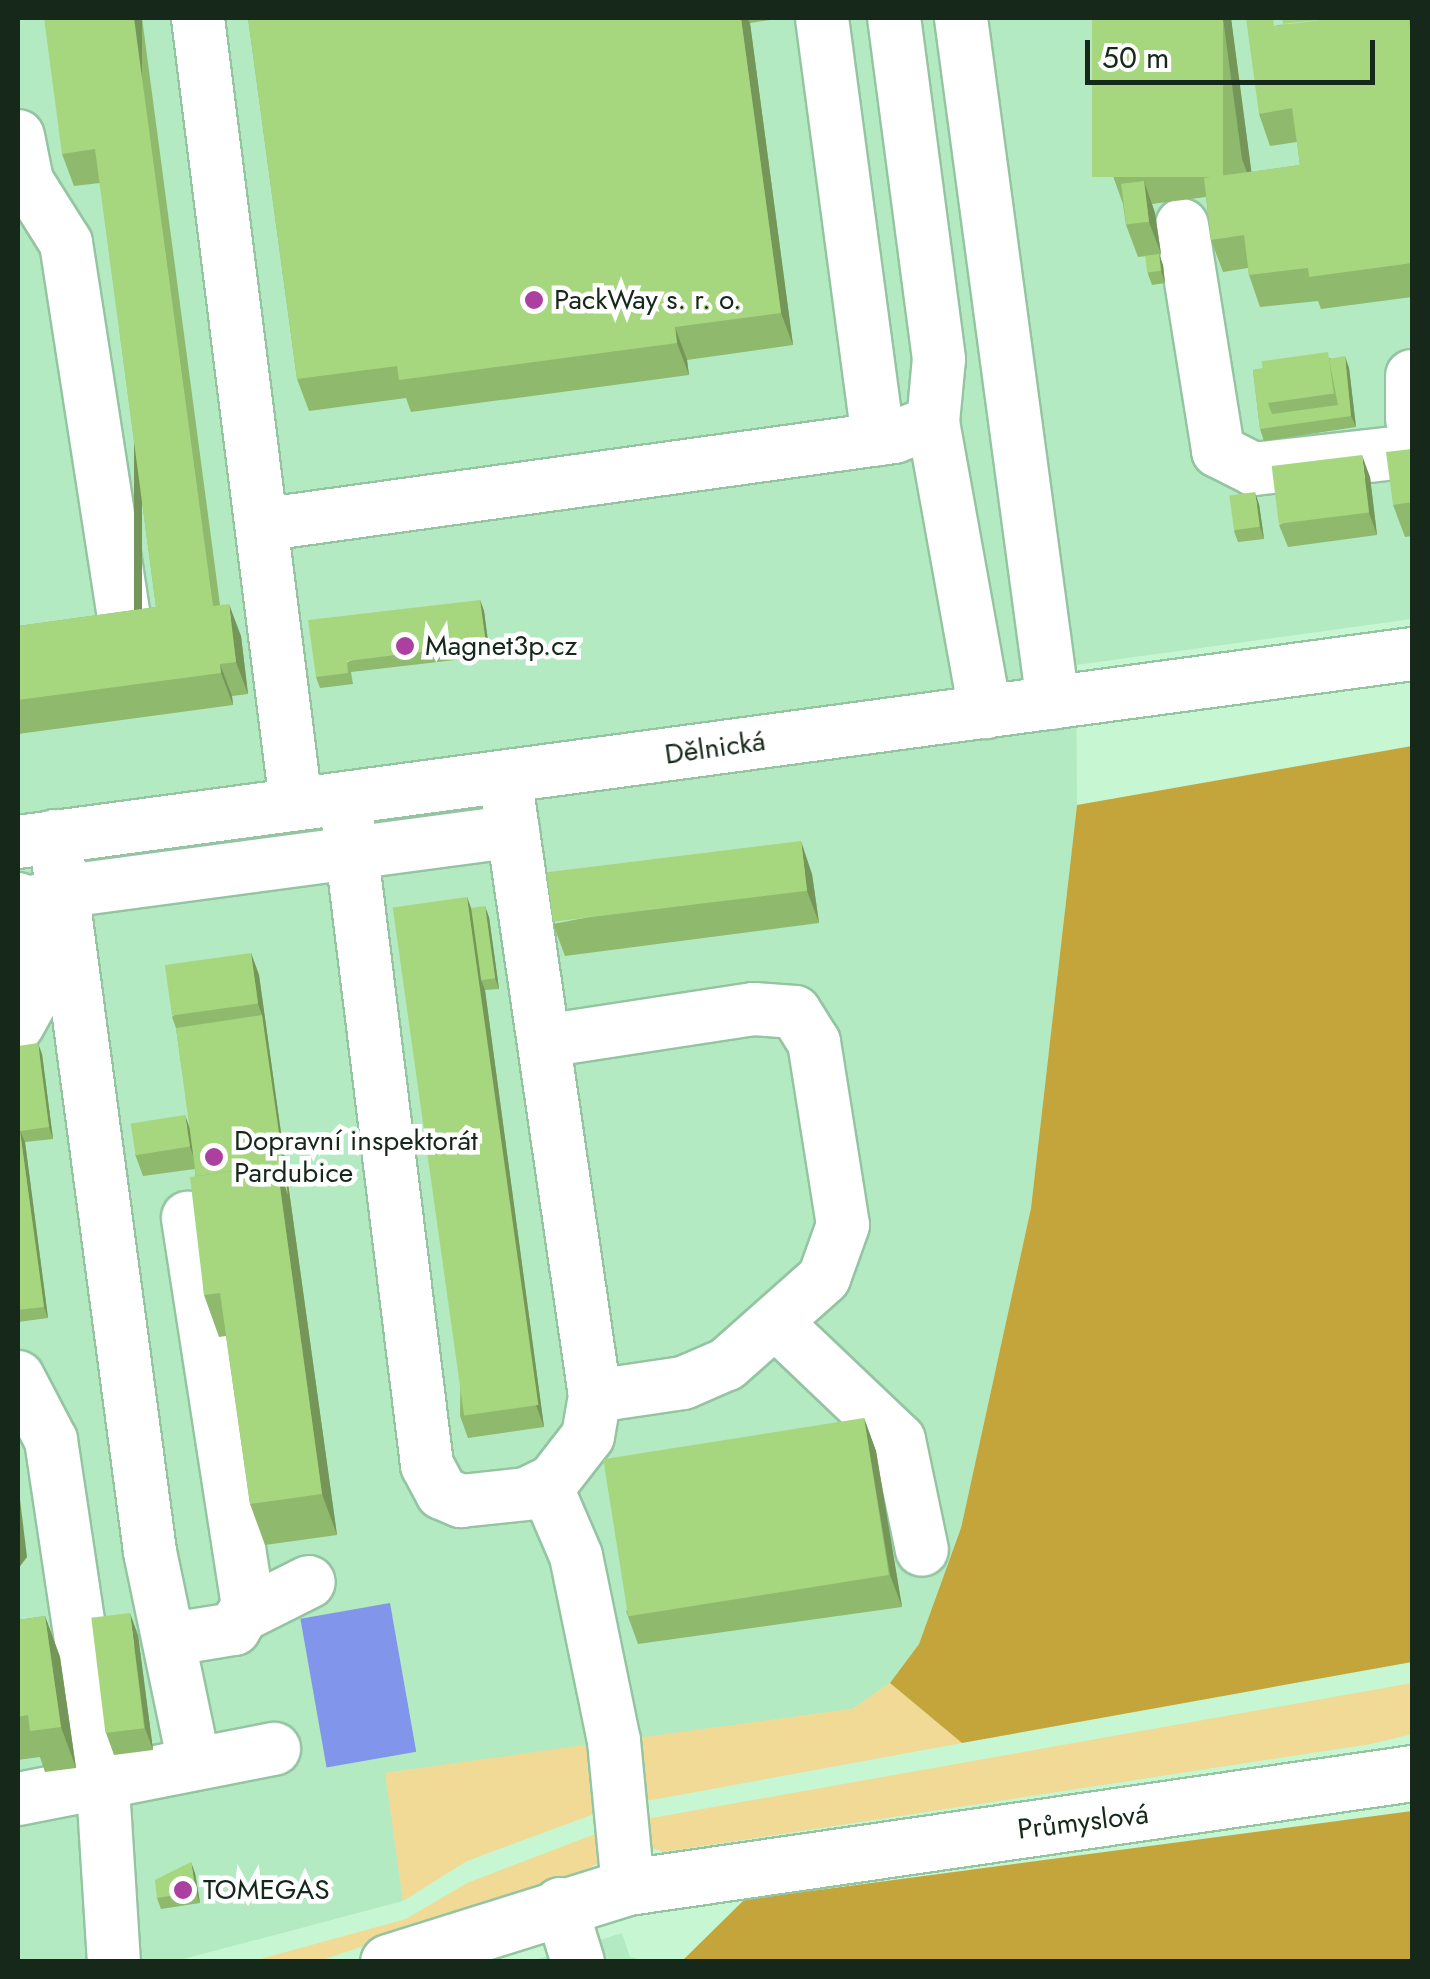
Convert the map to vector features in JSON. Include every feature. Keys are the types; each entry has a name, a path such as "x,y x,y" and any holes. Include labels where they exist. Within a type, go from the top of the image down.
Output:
{"main road":[{"name":"Průmyslová","path":"995,1833 1412,1757"},
{"name":"Průmyslová","path":"995,1833 1412,1773"},
{"path":"388,1962 560,1904 628,1886 995,1833"}],"street":[{"path":"198,18 267,524 265,592 320,801 351,853 427,1465 442,1493 461,1501 546,1486 588,1436 595,1396 506,776"},
{"path":"961,18 1053,703"},
{"path":"878,439 824,32 895,27 939,358 933,422 985,712"},
{"path":"837,131 908,121"},
{"path":"18,136 27,181 66,244 98,621"},
{"path":"1182,225 1218,450 1254,469 1412,451"},
{"path":"853,248 924,238"},
{"path":"1412,376 1412,419"},
{"path":"267,524 878,439 933,422"},
{"name":"Dělnická","path":"36,839 1412,654"},
{"path":"29,901 513,831"},
{"path":"18,1024 30,1004 29,901 36,839"},
{"path":"29,901 150,1552 172,1639 194,1762"},
{"path":"544,1041 769,1008 804,1019 843,1239 824,1278 775,1322 698,1379 595,1396"},
{"path":"188,1218 247,1614"},
{"path":"775,1322 898,1440 922,1550"},
{"path":"18,1377 51,1440 104,1788 114,1962"},
{"path":"546,1486 576,1556 614,1742 628,1886"},
{"path":"172,1639 234,1630 247,1614 309,1582"},
{"path":"18,1799 104,1788 194,1762 274,1748"},
{"path":"106,1854 132,1854 142,1871 146,1922 131,1962"},
{"path":"560,1904 578,1962"}],"shaded area":[{"path":"18,18 1412,18 1412,619 1076,665 1077,805 1031,1208 961,1528 919,1644 890,1683 852,1709 386,1773 403,1901 176,1961 18,1961"},
{"path":"1412,746 1412,1662 962,1743 890,1683 919,1644 961,1528 1031,1208 1077,805"},
{"path":"890,1683 962,1743 630,1804 629,1739 852,1709"},
{"path":"1412,1683 1412,1734 1371,1744 664,1852 643,1845 635,1821"},
{"path":"605,1742 605,1810 467,1861 403,1901 385,1773"},
{"path":"1412,1811 1412,1961 682,1961 744,1900"},
{"path":"606,1830 607,1858 580,1873 319,1961 249,1962 406,1919 467,1883"},
{"path":"622,1933 630,1957 645,1961 528,1962"}],"water":[{"path":"390,1603 416,1752 327,1768 300,1619"}],"building":[{"path":"44,18 134,18 213,606 229,604 236,662 220,664 221,673 18,700 18,626 156,607 95,149 62,154"},
{"path":"248,18 741,18 781,313 675,327 677,343 399,380 397,366 297,379"},
{"path":"1092,18 1223,18 1223,177 1092,177"},
{"path":"1246,18 1273,18 1274,26 1335,18 1409,18 1412,263 1309,277 1308,268 1249,275 1244,235 1211,240 1204,178 1300,165 1292,108 1259,114"},
{"path":"1282,18 1335,18 1283,24"},
{"path":"1144,181 1149,222 1126,224 1121,184"},
{"path":"1159,254 1161,271 1147,273 1145,256"},
{"path":"1328,352 1334,394 1267,403 1262,361"},
{"path":"1345,356 1351,416 1260,429 1253,370 1263,368 1272,414 1338,405 1329,359"},
{"path":"1412,449 1412,502 1393,505 1386,452"},
{"path":"1362,455 1369,513 1279,524 1272,466"},
{"path":"1255,492 1260,527 1234,530 1229,496"},
{"path":"480,600 486,644 347,661 348,673 316,677 308,620"},
{"path":"801,841 807,891 553,922 547,872"},
{"path":"467,897 538,1405 464,1415 393,907"},
{"path":"485,906 495,978 481,980 471,908"},
{"path":"251,953 258,1004 172,1016 165,965"},
{"path":"262,1015 288,1195 277,1165 196,1176 176,1028"},
{"path":"38,1043 49,1127 20,1131 44,1307 18,1310 18,1046"},
{"path":"185,1115 190,1147 136,1155 131,1124"},
{"path":"277,1165 322,1494 250,1504 220,1293 204,1295 190,1177"},
{"path":"864,1418 889,1575 628,1616 603,1459"},
{"path":"130,1613 144,1728 105,1733 91,1618"},
{"path":"45,1616 61,1727 30,1731 28,1715 18,1717 18,1620"},
{"path":"191,1862 196,1892 157,1898 155,1880"}],"place":[{"name":"PackWay s. r. o.","path":"534,300"},
{"name":"Magnet3p.cz","path":"405,646"},
{"name":"Dopravní inspektorát Pardubice","path":"214,1157"},
{"name":"TOMEGAS","path":"183,1890"}]}
